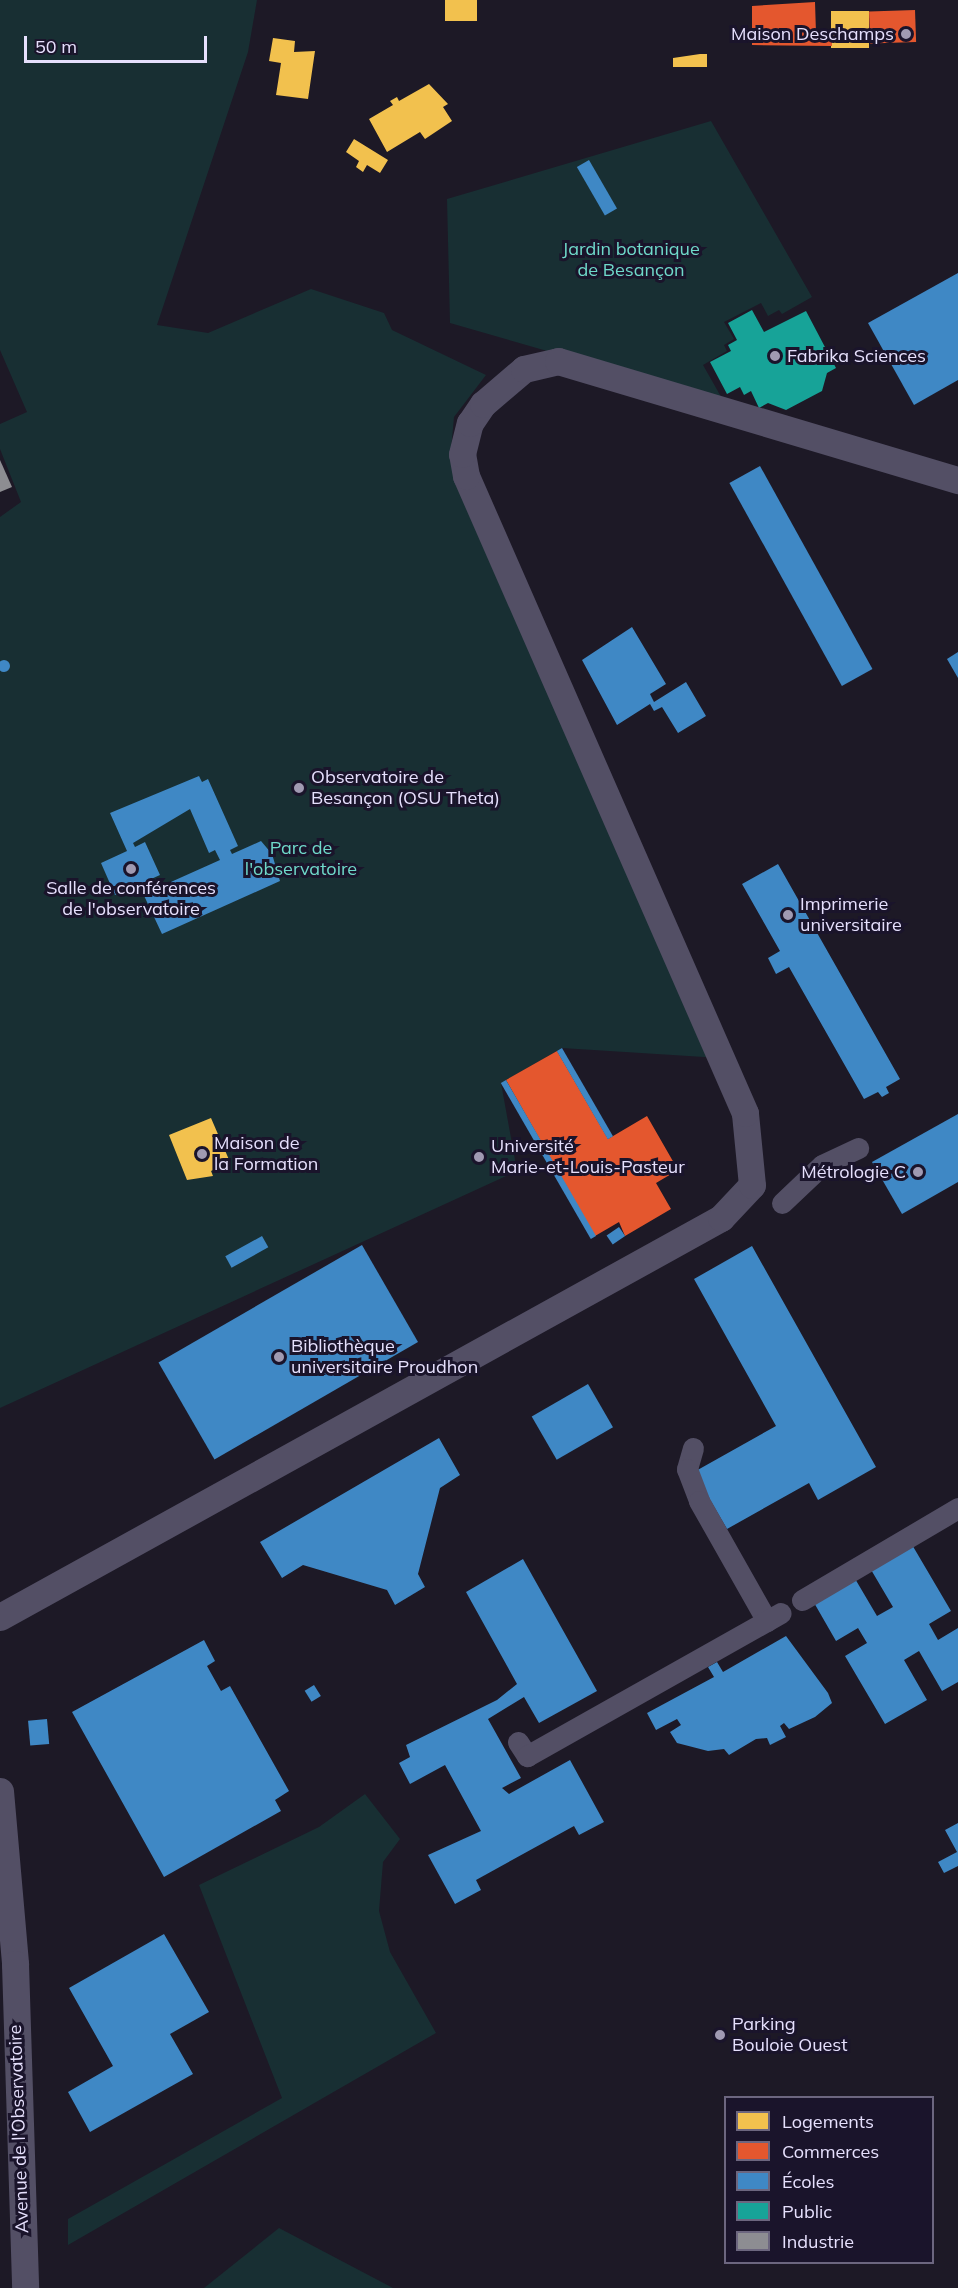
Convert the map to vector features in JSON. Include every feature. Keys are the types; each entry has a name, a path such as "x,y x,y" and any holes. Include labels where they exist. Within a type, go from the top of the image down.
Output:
{"street":[{"path":"0,1617 721,1218 752,1185 745,1113 466,476 462,454 470,423 483,404 524,369 558,361 958,480"},
{"path":"782,1203 822,1165 858,1148"},
{"path":"518,1742 528,1756 774,1617 699,1501 687,1469 693,1448"},
{"path":"802,1600 957,1510"},
{"name":"Avenue de l'Observatoire","path":"0,1791 15,1964 25,2288"}],"green space":[{"name":"Parc de l'observatoire","path":"0,0 257,0 248,52 157,325 208,333 311,289 384,313 392,330 486,375 454,417 451,450 720,1058 562,1048 501,1083 517,1171 0,1408 0,517 21,502 0,449 0,424 27,412 0,350"},
{"name":"Jardin botanique de Besançon","path":"711,121 812,297 782,314 779,310 768,316 761,303 724,322 734,339 724,345 727,351 703,365 724,402 450,323 447,199"},
{"path":"365,1794 400,1839 383,1862 379,1911 390,1952 436,2033 68,2245 68,2219 282,2098 199,1885 319,1827"},
{"path":"279,2228 393,2288 204,2288"}],"building: Logements":[{"path":"445,0 477,0 477,21 445,21"},
{"path":"831,11 869,11 869,48 831,48"},
{"path":"273,38 295,41 294,52 315,51 308,99 276,95 281,63 269,61"},
{"path":"707,54 707,67 673,67 673,58"},
{"path":"429,84 448,104 443,107 452,121 425,139 420,132 387,152 369,119 393,105 390,101 397,97 399,101"},
{"path":"354,139 388,160 380,173 367,165 363,172 356,167 359,161 346,152"},
{"name":"Maison de la Formation","path":"211,1118 230,1162 211,1171 213,1176 187,1180 169,1135"}],"building: Commerces":[{"path":"815,2 816,33 832,33 832,46 752,45 752,6"},
{"path":"915,10 916,42 870,44 869,12"},
{"path":"557,1051 608,1139 647,1116 678,1170 656,1183 671,1209 625,1236 619,1222 595,1236 506,1080"}],"building: Écoles":[{"path":"589,160 617,208 605,215 577,167"},
{"path":"958,273 958,380 914,405 868,323"},
{"path":"760,466 872,669 842,686 729,483"},
{"path":"632,627 666,684 650,694 654,702 686,682 706,716 678,733 662,707 654,711 650,704 617,725 582,660"},
{"path":"958,652 958,678 947,659"},
{"path":"2,660 10,664 6,672 -1,669 -1,663"},
{"path":"199,776 202,782 208,779 238,846 230,850 232,854 261,841 272,854 280,881 162,934 139,885 115,895 101,863 127,851 110,813","holes":["190,809 209,853 215,850 220,860 153,890 149,880 160,875 145,842 135,847 133,843"]},
{"path":"778,864 900,1079 886,1087 889,1093 882,1097 878,1092 864,1099 789,967 776,974 768,958 780,951 742,884"},
{"path":"562,1048 613,1136 608,1139 557,1051"},
{"path":"506,1080 596,1236 591,1239 501,1083"},
{"name":"Métrologie C","path":"958,1114 958,1182 902,1214 872,1162"},
{"path":"619,1227 625,1236 613,1245 607,1235"},
{"path":"262,1236 268,1247 232,1268 225,1256"},
{"name":"Bibliothèque universitaire Proudhon","path":"362,1245 418,1342 214,1459 158,1362"},
{"path":"752,1246 876,1467 818,1500 809,1483 727,1529 694,1472 776,1426 694,1279"},
{"path":"588,1384 613,1427 557,1460 532,1416"},
{"path":"439,1438 460,1475 440,1488 418,1574 425,1587 395,1605 387,1590 303,1565 282,1578 260,1542"},
{"path":"911,1543 951,1611 929,1624 938,1640 958,1628 958,1682 942,1691 919,1651 904,1660 927,1700 885,1724 845,1656 867,1643 858,1628 836,1641 813,1601 854,1577 877,1616 893,1607 870,1568"},
{"path":"523,1559 597,1691 539,1723 524,1697 488,1719 521,1778 502,1788 509,1794 570,1760 604,1822 579,1835 574,1826 476,1880 481,1890 455,1904 428,1855 481,1831 445,1765 410,1784 399,1763 410,1757 406,1745 497,1700 517,1684 466,1592"},
{"path":"786,1636 828,1693 832,1703 815,1717 789,1729 784,1723 780,1726 786,1737 770,1745 767,1738 756,1739 729,1755 724,1749 708,1751 677,1743 670,1732 681,1725 677,1719 656,1730 647,1713 714,1677 708,1667 717,1662 723,1672"},
{"path":"204,1640 215,1661 207,1666 221,1691 230,1686 289,1791 275,1800 281,1811 164,1877 72,1712"},
{"path":"314,1685 321,1696 312,1702 305,1691"},
{"path":"47,1719 49,1744 30,1746 28,1721"},
{"path":"958,1823 958,1866 944,1873 938,1862 957,1852 945,1830"},
{"path":"164,1934 209,2012 170,2034 193,2074 90,2132 68,2092 113,2066 69,1988"}],"building: Public":[{"name":"Fabrika Sciences","path":"752,310 764,332 806,311 836,368 827,373 822,391 786,410 768,403 759,408 751,391 744,395 740,387 727,394 710,362 731,351 728,345 737,340 728,323"}],"building: Industrie":[{"path":"0,460 12,487 0,492"}],"place":[{"name":"Maison Deschamps","path":"906,34"},
{"name":"Fabrika Sciences","path":"775,356"},
{"name":"Observatoire de Besançon (OSU Theta)","path":"299,788"},
{"name":"Salle de conférences de l'observatoire","path":"131,869"},
{"name":"Imprimerie universitaire","path":"788,915"},
{"name":"Maison de la Formation","path":"202,1154"},
{"name":"Université Marie-et-Louis-Pasteur","path":"479,1157"},
{"name":"Métrologie C","path":"918,1172"},
{"name":"Bibliothèque universitaire Proudhon","path":"279,1357"},
{"name":"Parking Bouloie Ouest","path":"720,2035"}]}
